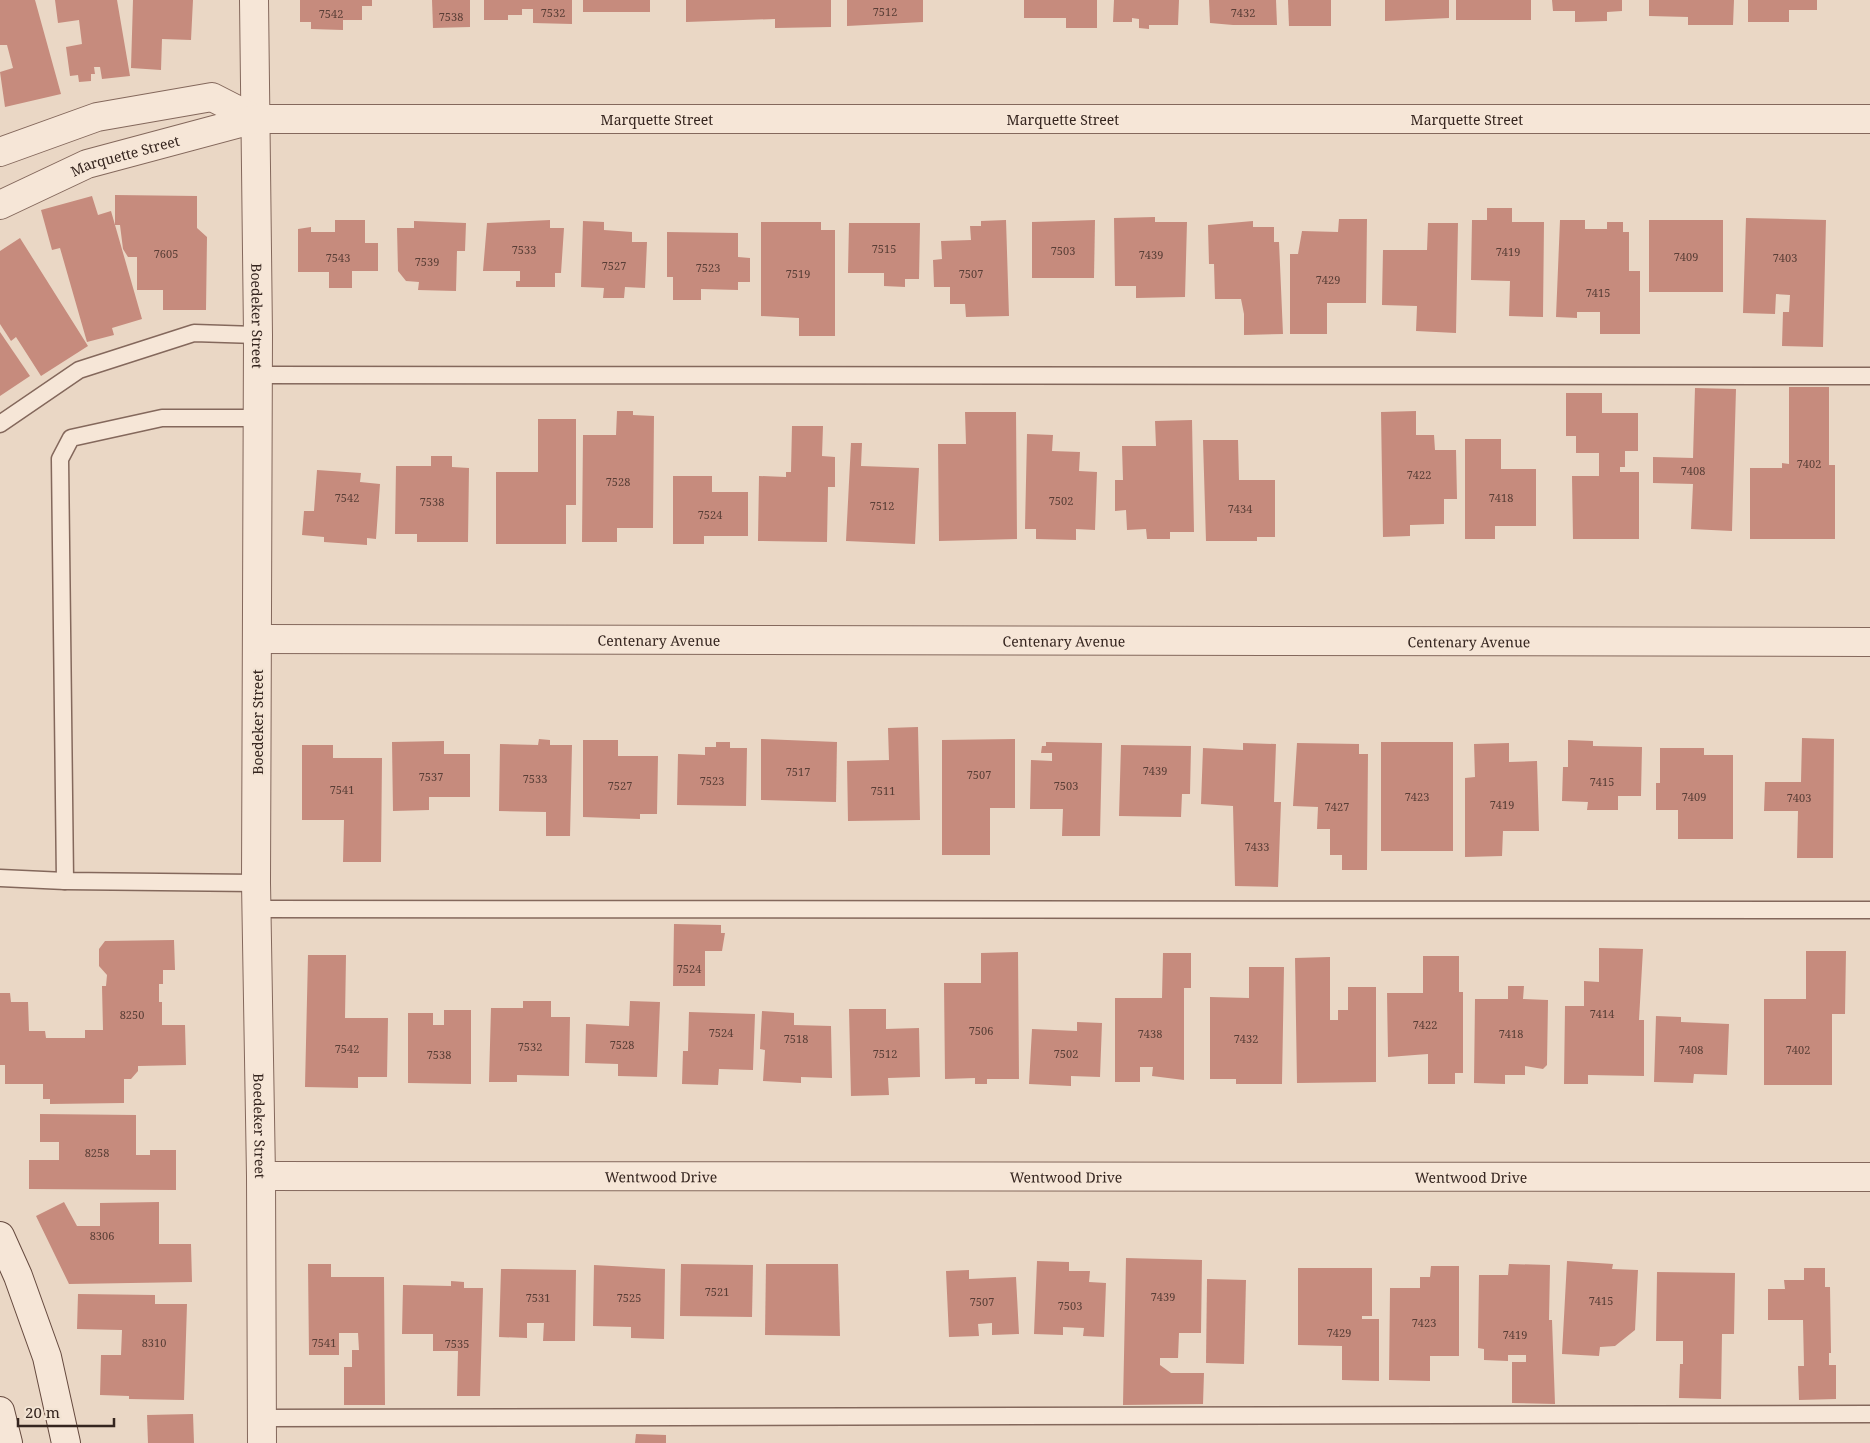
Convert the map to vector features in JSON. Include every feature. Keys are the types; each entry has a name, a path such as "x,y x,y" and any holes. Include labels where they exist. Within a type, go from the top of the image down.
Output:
{"street":[{"name":"Boedeker Street","path":"254,0 258,335 256,883 261,1176 262,1431"},
{"name":"Marquette Street","path":"0,152 97,117 212,97 255,119"},
{"name":"Marquette Street","path":"0,205 87,164 255,119 1870,119"},
{"name":"Centenary Avenue","path":"258,639 1870,642"},
{"name":"Wentwood Drive","path":"261,1176 1870,1177"},
{"path":"0,1236 18,1276 47,1357 66,1443"},
{"path":"0,1411 8,1443"}],"lane":[{"path":"0,424 79,370 194,332 258,335"},
{"path":"257,375 1870,376"},
{"path":"65,881 60,459 71,438 162,418 257,418"},
{"path":"0,878 65,881 256,883"},
{"path":"257,909 1870,910"},
{"path":"262,1431 1870,1414"}],"building":[{"path":"0,0 35,0 61,94 5,107 0,72 13,68 7,45 0,45"},
{"path":"55,0 117,0 130,76 102,79 100,67 94,67 95,74 91,74 91,81 79,82 78,75 70,76 66,47 82,44 79,20 58,23"},
{"path":"133,0 193,0 191,40 162,39 161,70 131,68"},
{"path":"300,0 372,0 372,6 362,6 362,20 343,20 343,30 311,29 311,22 300,22"},
{"path":"432,0 470,0 470,27 433,28"},
{"path":"484,0 572,0 572,24 533,23 533,9 522,9 522,15 508,15 508,20 484,20"},
{"path":"583,0 650,0 650,12 583,12"},
{"path":"686,0 831,0 831,27 775,28 775,19 686,22"},
{"path":"847,0 923,0 923,22 847,26"},
{"path":"1024,0 1097,0 1097,28 1066,28 1066,18 1024,18"},
{"path":"1114,0 1179,0 1178,25 1149,25 1149,29 1139,28 1139,19 1132,18 1132,22 1113,22"},
{"path":"1209,0 1276,0 1277,25 1210,23"},
{"path":"1288,0 1331,0 1331,26 1289,26"},
{"path":"1385,0 1449,0 1449,18 1385,21"},
{"path":"1456,0 1531,0 1531,20 1456,20"},
{"path":"1552,0 1622,0 1622,11 1607,12 1607,21 1575,22 1575,11 1553,11"},
{"path":"1649,0 1734,0 1733,25 1688,25 1688,17 1649,16"},
{"path":"1748,0 1817,0 1817,10 1789,10 1789,22 1748,22"},
{"path":"115,195 197,196 197,228 207,237 206,310 163,310 163,290 137,290 137,257 128,257 123,249 120,225 115,225"},
{"path":"92,196 98,215 111,211 142,319 112,328 114,335 87,342 60,248 52,250 41,210"},
{"path":"1487,208 1512,208 1512,222 1544,222 1543,317 1509,316 1510,281 1471,280 1472,220 1487,220"},
{"path":"1155,217 1155,222 1187,222 1185,297 1136,298 1136,286 1115,286 1114,218"},
{"path":"1746,218 1826,220 1823,347 1782,346 1783,312 1789,312 1790,295 1776,294 1775,314 1743,313"},
{"path":"1339,219 1367,219 1366,303 1327,303 1327,334 1290,334 1290,254 1298,254 1302,231 1338,232"},
{"path":"335,220 365,220 365,243 378,243 378,271 352,271 352,288 329,288 329,272 298,272 298,229 311,227 311,232 335,232"},
{"path":"550,220 550,228 564,228 561,273 555,273 555,287 516,287 516,281 520,281 520,271 483,271 487,223"},
{"path":"1006,220 1009,316 966,317 965,304 950,304 950,287 934,287 933,260 942,259 941,241 971,240 970,226 981,226 981,221"},
{"path":"1095,220 1094,278 1032,278 1032,222"},
{"path":"1560,220 1585,220 1585,229 1607,229 1607,222 1623,222 1623,232 1629,232 1629,271 1640,271 1640,334 1600,334 1600,312 1577,312 1577,318 1556,317"},
{"path":"1649,220 1723,220 1723,292 1649,292"},
{"path":"414,221 466,223 465,251 457,251 456,291 418,290 419,282 406,281 398,271 397,228 414,228"},
{"path":"583,221 604,222 604,230 632,232 632,242 647,242 645,288 625,287 624,298 603,298 604,288 581,287"},
{"path":"1253,221 1253,227 1274,227 1274,242 1279,242 1283,334 1244,335 1244,314 1241,299 1215,299 1214,264 1209,264 1208,225"},
{"path":"761,222 821,222 821,230 835,230 835,336 799,336 799,318 761,316"},
{"path":"849,223 920,223 919,279 905,279 905,287 884,286 884,273 848,273"},
{"path":"1428,223 1458,223 1456,333 1416,331 1417,306 1382,305 1383,250 1427,250"},
{"path":"667,232 738,233 738,257 750,258 750,282 738,282 738,290 701,289 701,300 673,300 673,277 667,277"},
{"path":"20,238 88,346 41,376 16,337 11,341 0,324 0,251"},
{"path":"0,332 30,376 0,396"},
{"path":"1789,387 1829,387 1829,465 1835,465 1835,539 1750,539 1750,468 1782,468 1782,463 1789,464"},
{"path":"1695,388 1736,389 1732,531 1691,529 1693,484 1653,483 1653,457 1693,458"},
{"path":"1566,393 1602,393 1602,413 1638,413 1638,451 1625,451 1625,467 1620,467 1620,472 1639,472 1639,539 1573,539 1572,476 1599,476 1599,453 1576,453 1576,436 1566,436"},
{"path":"617,411 633,411 633,415 654,416 653,528 617,528 617,542 582,542 583,435 616,435"},
{"path":"1416,411 1416,435 1434,435 1435,450 1456,450 1457,499 1444,499 1444,524 1410,525 1410,536 1383,537 1381,412"},
{"path":"965,412 1016,412 1017,539 939,541 938,444 966,444"},
{"path":"538,419 576,419 576,505 566,505 566,544 496,544 496,472 538,472"},
{"path":"1192,420 1194,532 1170,532 1170,539 1147,539 1146,529 1127,530 1126,510 1115,511 1115,480 1123,480 1122,446 1156,446 1155,421"},
{"path":"792,426 823,426 822,456 835,457 835,487 828,487 827,542 758,541 759,476 786,477 786,472 791,472"},
{"path":"1027,434 1053,435 1052,451 1080,452 1079,471 1097,472 1095,530 1076,529 1076,540 1036,539 1036,529 1025,529"},
{"path":"1465,439 1501,439 1501,469 1536,469 1536,526 1495,526 1495,539 1465,539"},
{"path":"1203,440 1238,440 1239,480 1275,480 1275,537 1257,537 1257,541 1206,541"},
{"path":"851,443 862,443 861,466 919,468 915,544 846,541"},
{"path":"431,456 452,456 452,467 469,468 468,542 417,542 417,534 395,534 396,466 431,466"},
{"path":"317,470 361,473 360,482 380,484 376,539 367,538 367,545 324,542 324,537 302,535 304,511 314,511"},
{"path":"673,476 712,476 712,492 748,492 748,536 704,536 704,544 673,544"},
{"path":"918,727 920,820 848,821 847,761 889,760 888,728"},
{"path":"1802,738 1834,739 1833,858 1797,858 1798,811 1764,811 1765,782 1801,782"},
{"path":"539,739 550,740 550,745 572,745 570,836 546,836 546,812 499,811 500,744 538,745"},
{"path":"761,739 837,742 836,802 761,800"},
{"path":"1015,739 1015,808 990,808 990,855 942,855 942,740"},
{"path":"583,740 618,740 618,756 658,756 657,814 640,814 640,819 583,817"},
{"path":"1568,740 1593,741 1593,746 1642,747 1641,796 1618,796 1618,810 1587,810 1588,802 1562,801 1563,767 1568,767"},
{"path":"444,741 444,754 470,754 470,797 429,797 429,810 393,811 392,742"},
{"path":"716,742 730,742 730,748 747,748 746,806 677,805 678,754 705,755 705,747 716,747"},
{"path":"1046,742 1102,743 1100,836 1062,836 1063,809 1030,809 1031,760 1052,761 1052,753 1041,753 1042,746 1046,746"},
{"path":"1381,742 1453,742 1453,851 1381,851"},
{"path":"1243,743 1276,744 1274,802 1281,802 1278,887 1235,886 1233,806 1201,804 1203,748 1243,750"},
{"path":"1297,743 1359,744 1359,754 1368,754 1367,870 1342,870 1342,855 1330,855 1330,829 1317,829 1318,807 1293,806"},
{"path":"1509,743 1509,762 1537,761 1539,831 1503,831 1502,856 1465,857 1465,778 1475,777 1474,744"},
{"path":"302,745 333,745 333,758 382,758 381,862 343,862 344,820 302,820"},
{"path":"1121,745 1191,746 1190,794 1182,794 1181,817 1119,816"},
{"path":"1660,748 1704,748 1704,755 1733,755 1733,839 1678,839 1678,810 1656,810 1656,783 1660,783"},
{"path":"674,924 721,925 721,933 725,933 722,951 705,951 705,986 673,986"},
{"path":"174,940 175,970 163,970 163,984 159,984 159,1002 162,1002 162,1025 185,1025 186,1065 138,1066 138,1071 131,1079 124,1079 124,1103 50,1104 50,1099 43,1099 43,1084 5,1084 5,1065 0,1065 0,993 10,993 11,1002 28,1002 29,1031 45,1031 46,1038 85,1038 85,1030 103,1030 102,986 106,986 107,975 99,966 99,949 105,941"},
{"path":"1599,948 1643,949 1639,1020 1644,1020 1644,1076 1588,1075 1588,1084 1564,1084 1565,1006 1584,1006 1584,981 1599,982"},
{"path":"1806,951 1846,951 1845,1014 1832,1014 1832,1085 1764,1085 1764,999 1806,999"},
{"path":"1018,952 1019,1079 987,1079 987,1084 975,1084 975,1078 945,1079 944,983 981,983 981,953"},
{"path":"1163,953 1191,953 1191,988 1184,988 1184,1080 1152,1076 1153,1067 1140,1067 1140,1082 1115,1082 1115,998 1162,998"},
{"path":"308,955 346,955 345,1018 388,1018 387,1077 358,1077 358,1088 305,1087"},
{"path":"1423,956 1459,956 1459,992 1463,992 1463,1073 1455,1073 1455,1084 1428,1084 1428,1054 1388,1057 1387,993 1423,993"},
{"path":"1330,957 1330,1020 1338,1020 1338,1010 1348,1010 1348,987 1376,987 1376,1082 1297,1083 1295,958"},
{"path":"1249,967 1284,967 1282,1084 1236,1084 1236,1079 1210,1079 1210,997 1249,998"},
{"path":"1508,986 1524,986 1523,999 1548,1000 1547,1065 1543,1069 1525,1066 1525,1075 1505,1075 1505,1084 1474,1083 1475,999 1508,999"},
{"path":"523,1001 551,1001 551,1017 570,1017 569,1076 517,1075 517,1082 489,1082 491,1008 523,1008"},
{"path":"630,1001 660,1002 657,1077 618,1076 618,1064 585,1063 586,1024 629,1026"},
{"path":"849,1009 886,1009 886,1029 919,1028 920,1077 888,1078 889,1095 851,1096"},
{"path":"444,1010 471,1010 471,1084 408,1083 408,1013 433,1013 433,1025 444,1025"},
{"path":"762,1011 794,1013 794,1025 831,1026 832,1078 801,1077 801,1083 763,1081 765,1050 760,1049"},
{"path":"689,1012 755,1014 753,1070 719,1069 718,1085 682,1084 683,1051 688,1051"},
{"path":"1656,1016 1681,1017 1681,1022 1729,1024 1727,1075 1694,1074 1693,1083 1654,1082"},
{"path":"1077,1022 1102,1023 1100,1077 1071,1076 1071,1086 1029,1084 1032,1029 1077,1031"},
{"path":"40,1114 136,1115 136,1155 150,1155 150,1150 176,1150 176,1190 29,1189 29,1160 59,1160 59,1142 40,1142"},
{"path":"64,1202 77,1226 100,1226 100,1203 159,1202 159,1244 191,1244 192,1282 69,1284 36,1216"},
{"path":"1126,1258 1202,1260 1201,1333 1179,1333 1178,1358 1160,1358 1160,1365 1171,1373 1204,1373 1203,1404 1123,1405"},
{"path":"1037,1261 1069,1262 1069,1271 1090,1271 1089,1282 1106,1283 1104,1337 1083,1336 1084,1328 1063,1327 1063,1335 1034,1334"},
{"path":"1567,1261 1613,1264 1612,1269 1638,1270 1635,1330 1615,1346 1600,1347 1599,1356 1562,1354"},
{"path":"308,1264 331,1264 331,1277 384,1277 385,1405 344,1405 344,1367 352,1367 352,1350 359,1350 358,1333 339,1333 339,1355 309,1355"},
{"path":"681,1264 753,1265 752,1317 680,1316"},
{"path":"766,1264 838,1264 840,1336 765,1335"},
{"path":"1509,1264 1550,1265 1549,1320 1552,1320 1555,1404 1512,1403 1512,1362 1526,1362 1526,1355 1508,1355 1508,1361 1484,1360 1484,1349 1478,1348 1479,1275 1508,1275"},
{"path":"594,1265 665,1269 664,1339 631,1338 631,1327 593,1326"},
{"path":"1431,1266 1459,1266 1459,1356 1430,1356 1430,1381 1389,1380 1390,1288 1420,1288 1420,1277 1430,1277"},
{"path":"1298,1268 1372,1268 1372,1316 1362,1316 1362,1319 1379,1319 1379,1381 1342,1380 1342,1346 1298,1345"},
{"path":"1804,1268 1825,1268 1825,1287 1830,1287 1831,1353 1829,1353 1829,1365 1836,1365 1836,1399 1799,1400 1798,1366 1804,1366 1803,1320 1768,1320 1768,1289 1785,1289 1784,1280 1804,1280"},
{"path":"501,1269 576,1270 575,1341 543,1341 544,1323 527,1323 527,1338 499,1337"},
{"path":"969,1270 969,1279 1016,1277 1019,1334 992,1335 992,1323 978,1324 979,1336 949,1337 946,1271"},
{"path":"1657,1272 1735,1273 1734,1334 1722,1334 1721,1399 1679,1398 1680,1364 1683,1364 1683,1341 1656,1341"},
{"path":"1207,1279 1246,1280 1244,1364 1206,1363"},
{"path":"451,1281 464,1282 464,1288 483,1288 480,1396 457,1396 458,1351 433,1351 433,1334 402,1334 403,1285 451,1286"},
{"path":"78,1294 155,1295 155,1304 187,1304 184,1400 129,1399 129,1396 100,1395 101,1355 121,1355 122,1330 77,1329"},
{"path":"193,1414 194,1443 148,1443 147,1415"},
{"path":"636,1434 666,1435 666,1443 635,1443"}]}
